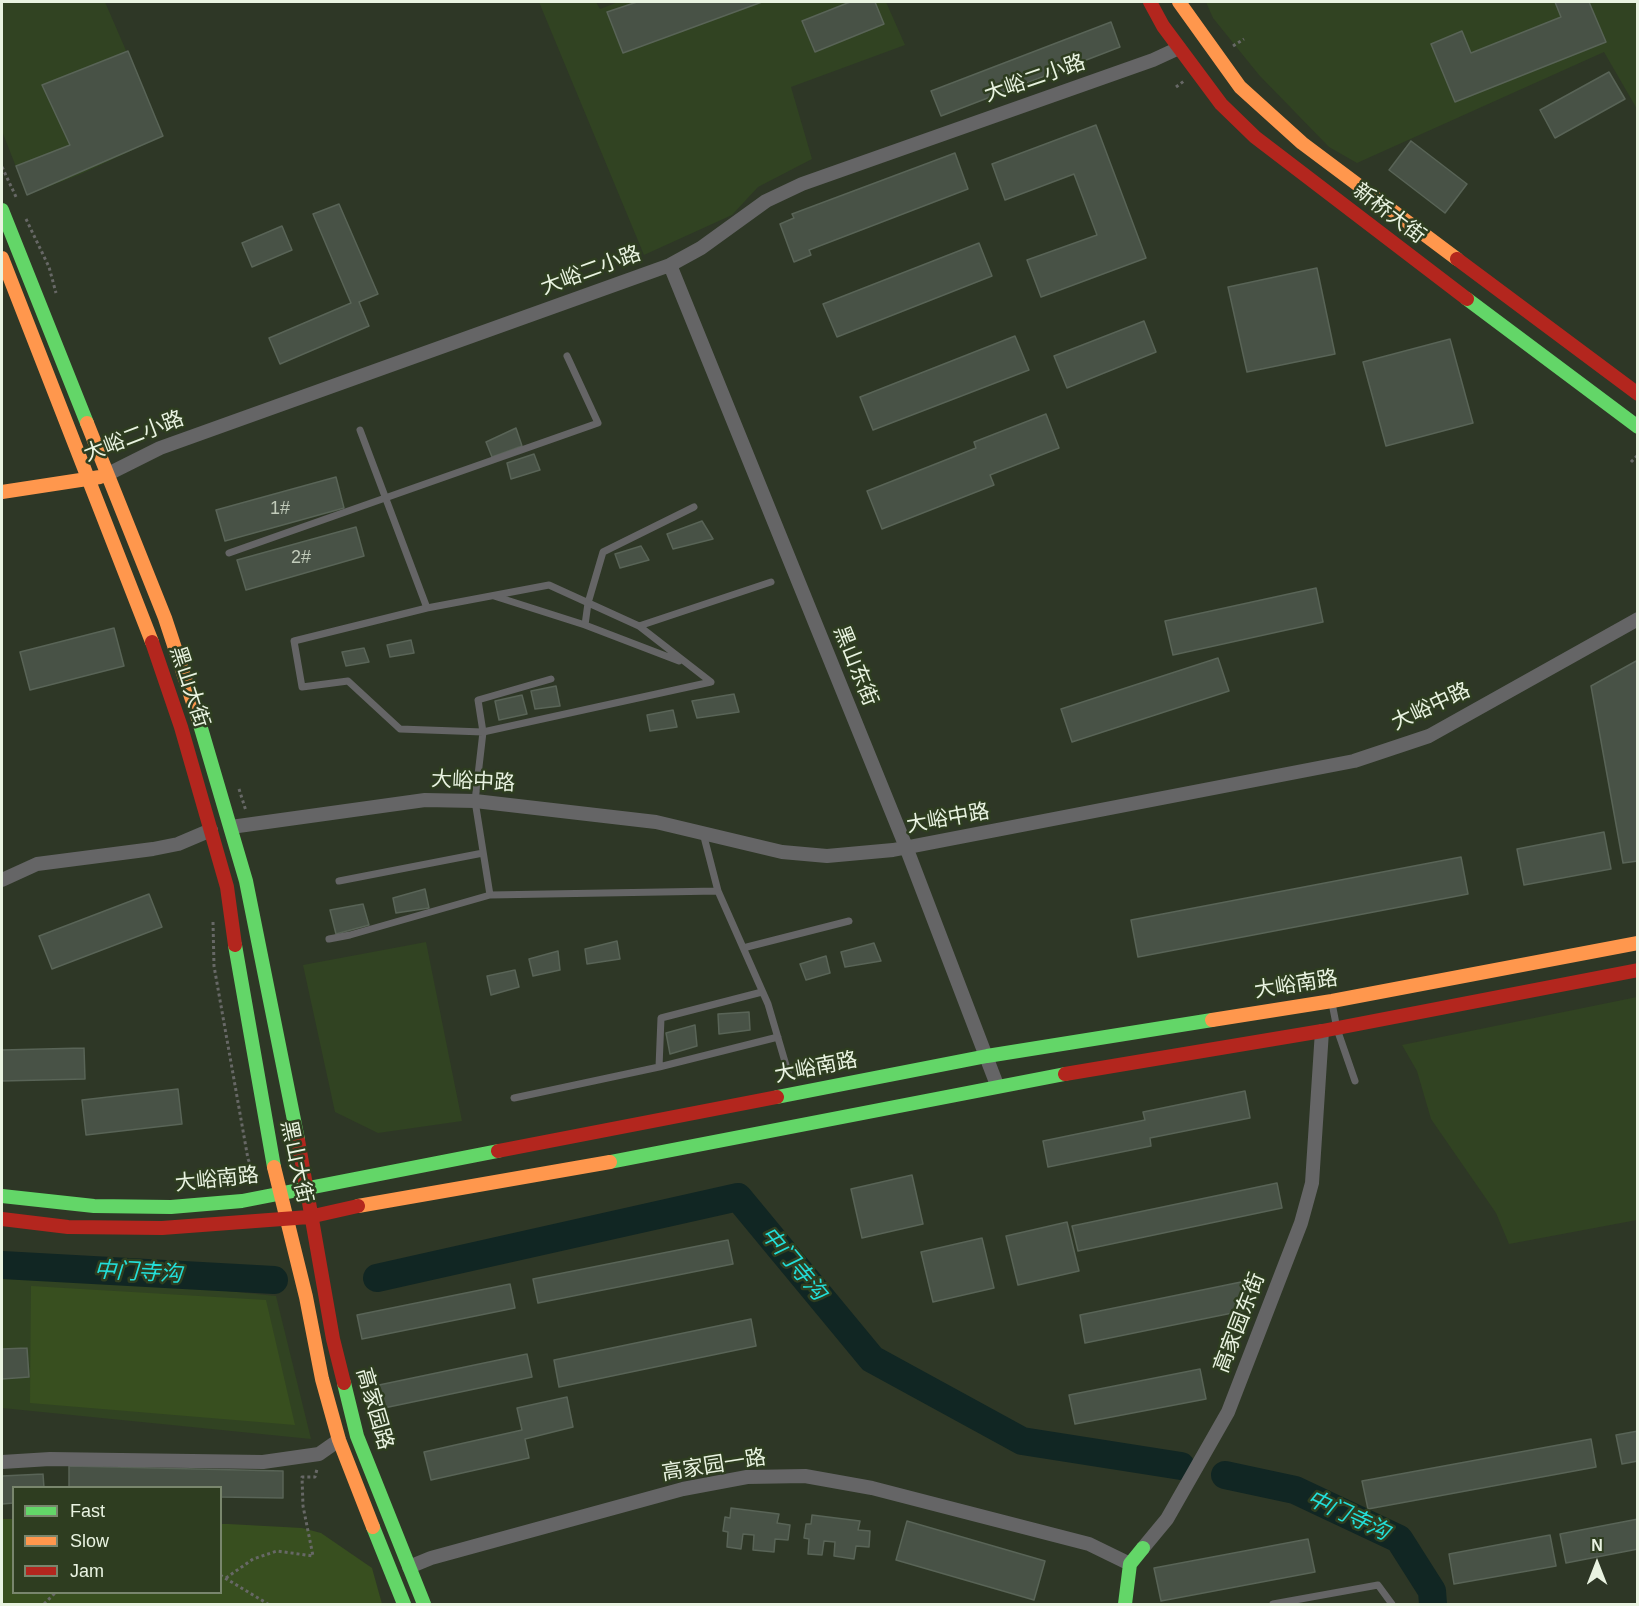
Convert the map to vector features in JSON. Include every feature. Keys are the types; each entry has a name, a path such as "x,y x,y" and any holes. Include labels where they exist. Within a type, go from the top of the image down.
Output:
{"main road":[{"name":"新桥大街","path":"1150,2 1179,48 1221,104 1294,169 1638,427"},
{"name":"新桥大街","path":"1179,2 1240,87 1302,143 1638,394"},
{"name":"黑山大街","path":"2,210 165,618 231,827 246,882 265,974 309,1217"},
{"name":"黑山大街","path":"2,258 145,620 182,727 228,887 241,984 286,1221"},
{"name":"大峪二小路","path":"2,492 106,475"},
{"name":"大峪南路","path":"2,1196 94,1206 171,1207 265,1197 987,1056 1332,1001 1638,943"},
{"name":"大峪南路","path":"2,1219 68,1227 162,1228 286,1221 347,1208 702,1146 997,1085 1322,1032 1638,970"},
{"name":"高家园路","path":"309,1217 333,1340 357,1436 424,1605"},
{"name":"高家园路","path":"286,1221 293,1240 322,1379 339,1440 404,1605"},
{"name":"高家园东街","path":"1130,1564 1143,1548"},
{"path":"1125,1605 1130,1564"}],"street":[{"name":"大峪二小路","path":"106,475 160,448 670,265 701,248 766,201 802,184 1152,60 1179,48"},
{"name":"黑山东街","path":"670,265 906,848 997,1085"},
{"name":"大峪中路","path":"231,827 425,800 475,801 656,822 782,852 827,856 906,848 1354,761 1429,736 1638,619"},
{"path":"2,880 38,864 161,848 178,844 211,830"},
{"name":"高家园东街","path":"1143,1548 1167,1519 1228,1412 1301,1223 1312,1183 1322,1032"},
{"path":"2,1462 61,1459 263,1462 319,1454 339,1440"},
{"name":"高家园一路","path":"409,1567 431,1558 683,1489 747,1477 805,1476 872,1488 1089,1544 1130,1564"}],"lane":[{"path":"228,553 386,500 598,423 567,357"},
{"path":"360,430 427,608"},
{"path":"585,625 588,603 603,552 694,507"},
{"path":"639,626 771,582"},
{"path":"549,585 639,626 711,682 483,732 400,729 348,681 302,687 294,641 427,608 492,596 549,585"},
{"path":"492,596 585,625 688,664"},
{"path":"490,895 475,801 483,732 478,700 551,679"},
{"path":"703,833 718,891 762,992 789,1072"},
{"path":"339,881 483,853"},
{"path":"329,939 490,895 718,891"},
{"path":"743,948 849,921"},
{"path":"659,1067 660,1018 762,992"},
{"path":"1332,1001 1337,1029 1355,1081"},
{"path":"514,1098 659,1067 778,1037"},
{"path":"1273,1605 1378,1585 1392,1605"}],"path":[{"path":"1631,462 1638,455"},
{"name":"黑山大街","path":"213,917 214,966 248,1159 265,1197"},
{"path":"226,1578 253,1559 278,1551 314,1556 303,1506 302,1478 315,1477 319,1454"},
{"path":"222,1576 268,1605"},
{"path":"44,1605 55,1594"}],"shaded area":[{"path":"2,2 105,2 163,136 81,174 27,195 2,131"},
{"path":"539,2 596,2 600,9 618,2 886,2 905,45 791,87 812,159 758,187 732,215 644,255"},
{"path":"1206,2 1637,2 1637,109 1604,52 1357,163 1329,147 1259,75 1213,18"},
{"path":"426,942 462,1121 378,1133 335,1112 303,965"},
{"path":"1637,997 1637,1220 1509,1244 1496,1213 1431,1119 1417,1071 1402,1045"},
{"path":"2,1268 276,1296 311,1439 2,1408"},
{"path":"31,1286 266,1300 295,1425 30,1403"},
{"path":"2,1519 12,1519 12,1594 222,1594 222,1524 228,1524 302,1528 321,1533 372,1568 382,1604 2,1604"}],"building":[{"path":"637,2 762,2 623,53 607,12"},
{"path":"850,2 875,2 884,24 815,52 802,21"},
{"path":"1555,2 1589,2 1606,42 1455,102 1431,44 1462,31 1471,53 1561,17"},
{"path":"1111,22 1120,47 941,116 931,91"},
{"path":"128,51 163,136 27,195 16,166 70,145 42,85"},
{"path":"1609,72 1625,99 1555,138 1540,110"},
{"path":"1096,125 1146,258 1041,297 1027,260 1097,235 1074,174 1005,200 992,164"},
{"path":"1411,141 1467,184 1445,213 1389,170"},
{"path":"955,153 968,189 809,250 811,255 794,262 780,224 794,218 792,214"},
{"path":"339,204 378,294 359,302 369,326 280,364 269,338 351,303 313,214"},
{"path":"282,226 292,250 252,267 242,243"},
{"path":"979,243 992,276 837,337 823,304"},
{"path":"1317,268 1335,354 1247,372 1228,287"},
{"path":"1144,321 1156,352 1067,388 1054,356"},
{"path":"1015,336 1029,370 873,430 860,397"},
{"path":"1450,339 1473,423 1386,446 1363,362"},
{"path":"1046,414 1059,448 990,475 994,485 882,529 867,491 976,448 974,442"},
{"path":"516,428 522,446 492,457 486,442"},
{"path":"534,454 540,470 511,479 507,463"},
{"path":"336,477 344,508 225,541 216,510"},
{"path":"702,521 713,539 673,549 667,534"},
{"path":"356,527 364,556 246,590 237,560"},
{"path":"641,546 649,560 620,568 615,554"},
{"path":"1316,588 1323,622 1173,655 1165,621"},
{"path":"114,628 124,666 30,690 20,652"},
{"path":"411,640 414,653 390,657 387,645"},
{"path":"364,648 369,662 346,666 342,652"},
{"path":"1218,658 1229,691 1072,742 1061,709"},
{"path":"1638,660 1638,861 1623,863 1591,686"},
{"path":"556,686 560,706 535,709 531,691"},
{"path":"734,694 739,712 697,718 692,701"},
{"path":"522,695 527,714 499,720 495,701"},
{"path":"673,710 677,727 650,731 647,715"},
{"path":"1604,832 1611,869 1524,885 1517,849"},
{"path":"1461,857 1468,894 1138,957 1131,920"},
{"path":"425,889 429,908 396,913 393,898"},
{"path":"149,894 162,927 52,969 39,936"},
{"path":"363,904 369,925 336,934 330,910"},
{"path":"617,941 620,959 587,964 585,949"},
{"path":"874,943 881,961 845,967 841,952"},
{"path":"558,951 560,970 533,976 529,959"},
{"path":"826,956 830,973 806,980 800,964"},
{"path":"515,970 519,987 491,995 487,976"},
{"path":"749,1012 750,1030 719,1034 718,1014"},
{"path":"695,1025 697,1046 670,1054 666,1033"},
{"path":"84,1048 85,1079 2,1081 2,1050"},
{"path":"178,1089 182,1124 86,1135 82,1100"},
{"path":"1245,1091 1250,1118 1150,1138 1151,1146 1048,1167 1043,1141 1145,1120 1143,1112"},
{"path":"912,1175 923,1224 862,1238 851,1189"},
{"path":"1277,1183 1282,1208 1078,1251 1072,1226"},
{"path":"1067,1222 1079,1271 1018,1285 1006,1236"},
{"path":"982,1238 994,1288 933,1302 921,1252"},
{"path":"728,1240 733,1264 538,1303 533,1279"},
{"path":"1241,1282 1247,1310 1085,1343 1080,1315"},
{"path":"510,1284 515,1308 362,1339 357,1315"},
{"path":"751,1319 756,1346 559,1387 554,1360"},
{"path":"27,1348 29,1377 2,1379 2,1349"},
{"path":"527,1354 532,1377 384,1408 379,1385"},
{"path":"1200,1369 1206,1399 1075,1424 1069,1395"},
{"path":"567,1397 573,1427 525,1439 529,1458 431,1480 424,1452 522,1430 517,1408"},
{"path":"1638,1431 1638,1461 1622,1464 1616,1435"},
{"path":"1591,1439 1596,1467 1368,1509 1362,1481"},
{"path":"69,1466 283,1471 283,1498 222,1497 222,1486 69,1486"},
{"path":"43,1474 44,1486 12,1486 12,1503 2,1504 2,1476"},
{"path":"731,1508 779,1514 777,1523 790,1525 788,1540 775,1539 774,1552 753,1550 754,1535 743,1534 741,1549 727,1547 728,1532 723,1531 725,1517 730,1518"},
{"path":"812,1515 860,1521 858,1530 870,1531 869,1547 856,1546 854,1559 834,1556 835,1542 824,1541 822,1555 808,1554 809,1539 804,1538 806,1524 811,1524"},
{"path":"1638,1519 1638,1549 1566,1563 1560,1534"},
{"path":"907,1521 1045,1561 1034,1600 896,1560"},
{"path":"1550,1535 1556,1566 1454,1584 1449,1554"},
{"path":"1308,1539 1315,1572 1161,1601 1154,1568"}],"waterway":[{"name":"中门寺沟","path":"377,1278 738,1197 872,1359 1022,1441 1181,1466"},
{"name":"中门寺沟","path":"2,1265 274,1280"},
{"name":"中门寺沟","path":"1225,1475 1295,1490 1399,1539 1432,1591 1433,1604"}],"traffic: fast":[{"path":"2,210 87,423"},
{"path":"1467,299 1638,427"},
{"path":"198,718 246,881 298,1140"},
{"path":"235,945 274,1167"},
{"path":"777,1097 987,1056 1212,1020"},
{"path":"610,1162 1065,1074"},
{"path":"2,1196 94,1206 171,1207 242,1201 498,1151"},
{"path":"344,1383 357,1436 424,1604"},
{"path":"373,1527 404,1604"},
{"path":"1125,1604 1130,1564 1143,1548"}],"traffic: slow":[{"path":"1179,2 1240,87 1302,143 1457,259"},
{"path":"2,258 152,642"},
{"path":"87,423 165,618 198,718"},
{"path":"2,492 100,477"},
{"path":"1212,1020 1332,1001 1638,943"},
{"path":"358,1206 610,1162"},
{"path":"274,1167 306,1297 322,1379 339,1440 373,1527"}],"traffic: jam":[{"path":"1150,2 1163,26 1221,104 1255,137 1467,299"},
{"path":"1457,259 1638,394"},
{"path":"152,642 181,727 227,887 235,945"},
{"path":"1065,1074 1322,1031 1638,970"},
{"path":"498,1151 777,1097"},
{"path":"298,1140 333,1339 344,1383"},
{"path":"2,1219 68,1227 162,1228 309,1217 358,1206"}]}
